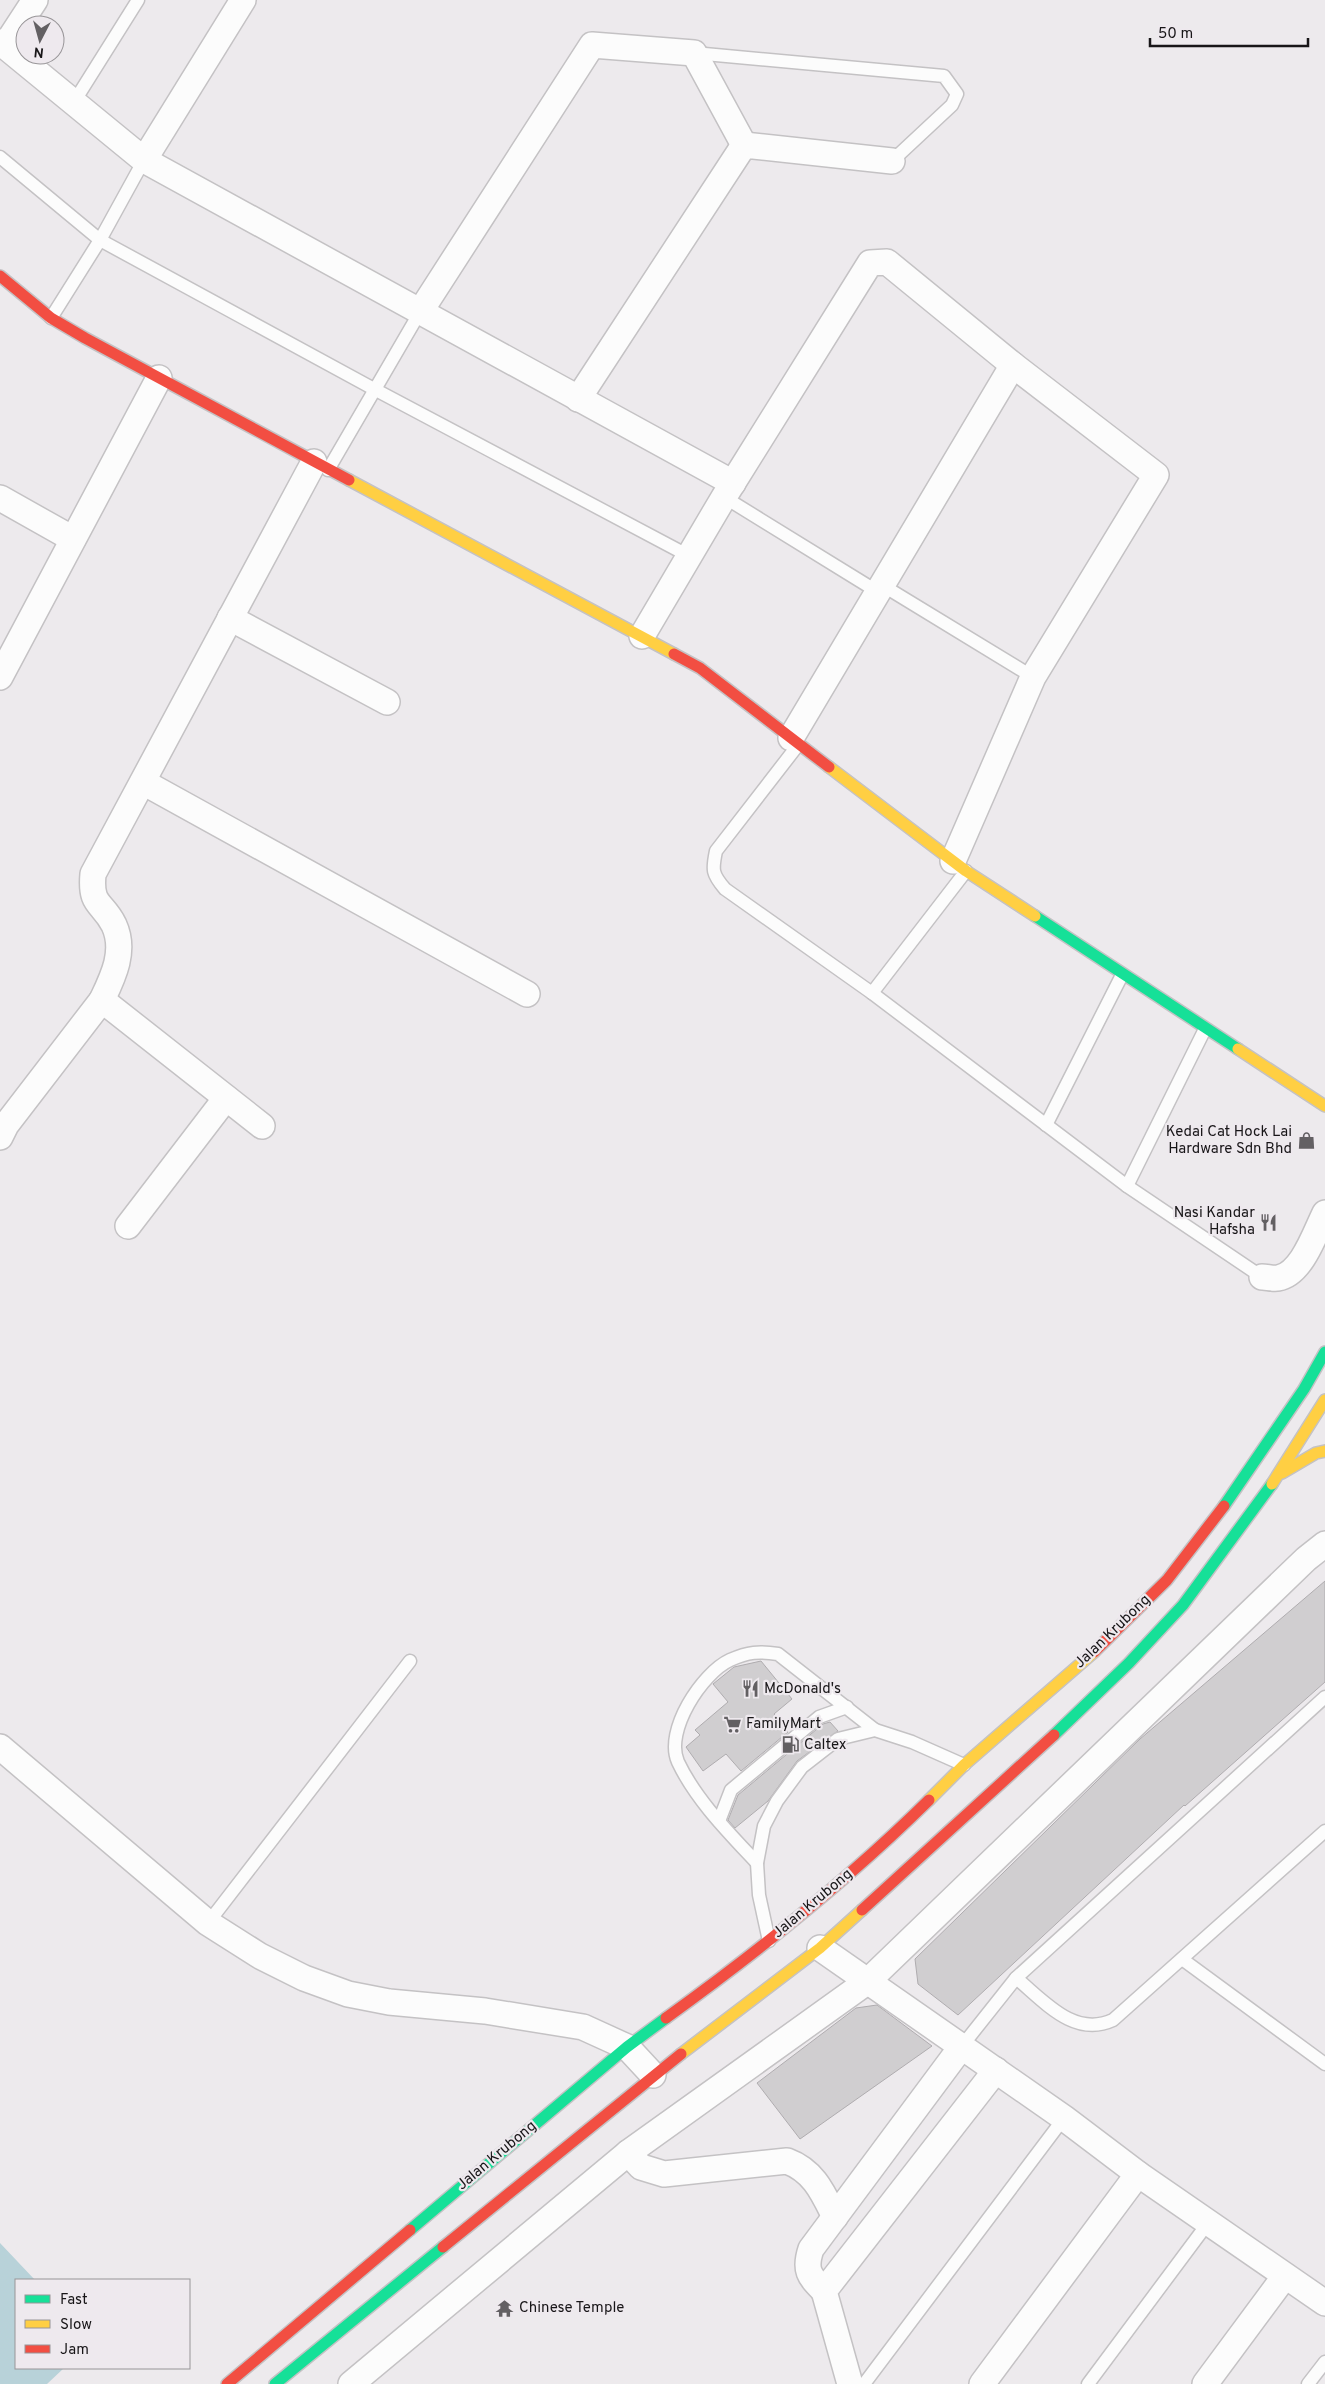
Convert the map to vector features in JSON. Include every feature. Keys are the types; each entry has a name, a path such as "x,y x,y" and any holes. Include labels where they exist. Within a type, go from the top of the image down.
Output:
{"main road":[{"path":"0,276 51,318 321,466 700,668 959,866 1122,975 1325,1106"},
{"name":"Jalan Krubong","path":"227,2384 627,2047 770,1941 886,1842 964,1765 1106,1642 1166,1580 1209,1527 1304,1390 1325,1352"},
{"path":"1314,1370 1325,1378"},
{"path":"1304,1390 1325,1402"},
{"name":"Jalan Krubong","path":"275,2384 653,2075 820,1948 1129,1664 1183,1605 1278,1476 1325,1402"},
{"path":"1278,1476 1316,1453 1325,1451"}],"street":[{"path":"35,0 3,44 144,160 578,399 728,490"},
{"path":"144,160 242,0"},
{"path":"420,312 592,45 694,53 744,145"},
{"path":"744,145 892,161"},
{"path":"578,399 744,145"},
{"path":"642,636 728,490 870,263 887,262 1013,366 1156,475 1033,677 959,866"},
{"path":"795,741 880,589 1013,366"},
{"path":"0,677 160,378"},
{"path":"0,1137 6,1125 102,1000 115,972 118,956 118,936 113,924 96,902 92,889 93,874 230,618 321,466"},
{"path":"0,498 73,539"},
{"path":"230,618 387,702"},
{"path":"143,782 527,994"},
{"path":"102,1000 262,1126"},
{"path":"128,1226 226,1098"},
{"path":"1262,1276 1276,1279 1288,1275 1298,1266 1325,1213"},
{"path":"351,2384 628,2154 868,1981 1306,1559 1325,1544"},
{"path":"0,1747 208,1923 260,1956 304,1978 348,1994 389,2002 485,2011 582,2027 627,2047 653,2075"},
{"path":"820,1948 1064,2118 1138,2174 1325,2303"},
{"path":"850,2384 824,2291 812,2279 806,2264 810,2249 962,2046"},
{"path":"824,2291 996,2070"},
{"path":"628,2154 641,2167 664,2174 787,2161 801,2166 818,2185 835,2217"},
{"path":"982,2384 1138,2174"},
{"path":"1205,2384 1285,2276"}],"lane":[{"path":"74,102 138,0"},
{"path":"694,53 944,76 957,94 952,105 892,161"},
{"path":"0,157 100,240 374,389 689,556"},
{"path":"51,318 100,240 144,160"},
{"path":"321,466 374,389 420,312"},
{"path":"728,490 880,589 1033,677"},
{"path":"795,741 716,851 713,864 714,877 725,889 872,993 1127,1186 1262,1276"},
{"path":"872,993 959,866"},
{"path":"1046,1125 1122,975"},
{"path":"1127,1186 1205,1029"},
{"path":"757,1864 719,1821 678,1760 676,1742 679,1726 690,1701 705,1679 729,1660 758,1651 778,1654 875,1730 912,1742 964,1765"},
{"path":"208,1923 410,1660"},
{"path":"962,2046 1016,1978 1325,1697"},
{"path":"719,1821 731,1790 819,1718 848,1707"},
{"path":"770,1941 759,1895 757,1864 764,1826 777,1801 802,1767 838,1739 875,1730"},
{"path":"1016,1978 1075,2023 1089,2026 1102,2025 1113,2020 1325,1831"},
{"path":"1182,1959 1325,2064"},
{"path":"864,2384 1064,2118"},
{"path":"1088,2384 1208,2223"},
{"path":"1308,2384 1325,2362"}],"water":[{"path":"0,2243 34,2279 15,2279 15,2369 63,2369 47,2384 0,2384"}],"building":[{"path":"1325,1581 1325,1682 1184,1805 958,2015 918,1984 915,1959 1140,1739"},
{"path":"761,1661 792,1699 774,1714 788,1732 741,1771 726,1754 703,1771 686,1747 700,1735 695,1730 728,1702 713,1684 734,1667"},
{"path":"830,1722 838,1731 797,1761 768,1801 735,1828 728,1820 738,1795 823,1724"},
{"path":"877,2005 932,2046 800,2139 757,2083 856,2008"}],"traffic: fast":[{"path":"1035,916 1238,1049"},
{"path":"1224,1506 1304,1389 1325,1352"},
{"path":"1054,1735 1129,1663 1183,1605 1272,1484"},
{"path":"410,2230 627,2047 666,2018"},
{"path":"275,2384 443,2247"}],"traffic: slow":[{"path":"349,480 674,654"},
{"path":"829,767 966,871 1035,916"},
{"path":"1238,1049 1325,1106"},
{"path":"1272,1484 1325,1400"},
{"path":"1282,1473 1316,1453 1325,1451"},
{"path":"929,1800 964,1765 1094,1652"},
{"path":"681,2054 820,1948 862,1910"}],"traffic: jam":[{"path":"0,276 51,318 85,338 349,480"},
{"path":"674,654 700,668 829,767"},
{"path":"1094,1652 1167,1580 1224,1506"},
{"path":"862,1910 1054,1735"},
{"path":"666,2018 802,1914 867,1858 929,1800"},
{"path":"443,2247 681,2054"},
{"path":"227,2384 410,2230"}],"place":[{"name":"Kedai Cat Hock Lai Hardware Sdn Bhd","path":"1306,1141"},
{"name":"Nasi Kandar Hafsha","path":"1269,1222"},
{"name":"McDonald's","path":"750,1689"},
{"name":"FamilyMart","path":"732,1724"},
{"name":"Caltex","path":"790,1745"},
{"name":"Chinese Temple","path":"505,2308"}]}
